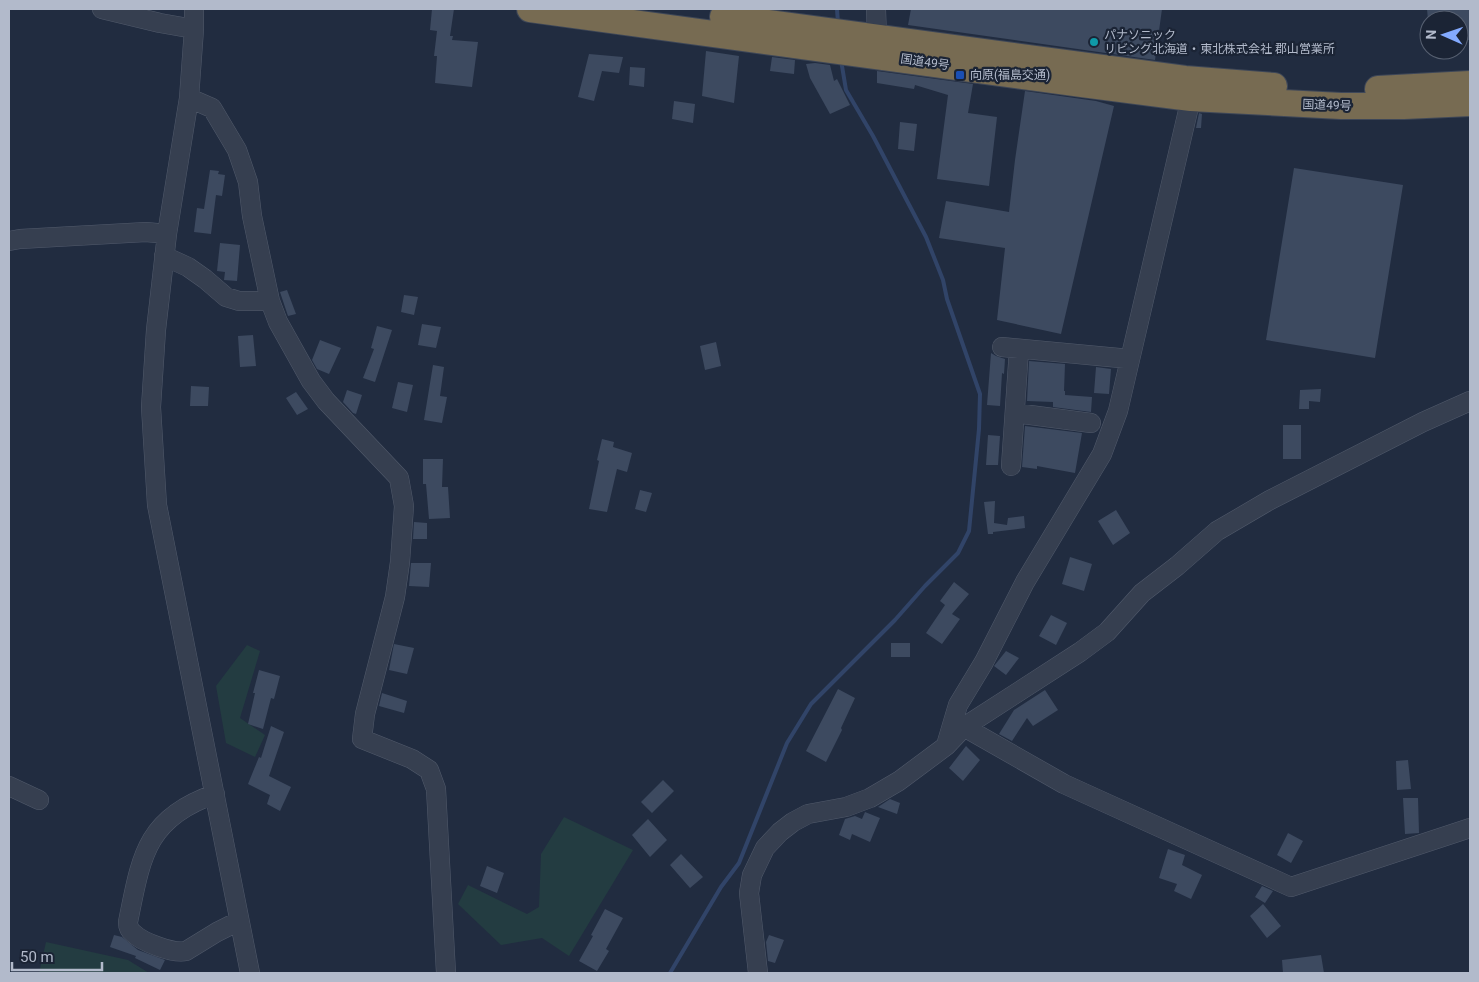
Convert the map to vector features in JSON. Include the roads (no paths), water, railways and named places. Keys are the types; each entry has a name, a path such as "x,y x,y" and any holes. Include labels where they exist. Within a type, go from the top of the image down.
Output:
{"highway":[{"name":"国道49号","path":"530,9 1191,98 1341,106 1470,103"},
{"name":"国道49号","path":"662,9 1185,79 1346,89 1394,89 1470,84"}],"street":[{"path":"102,9 160,24 194,28"},
{"path":"194,9 189,98 164,256 156,330 151,407 157,505 250,973"},
{"path":"876,9 876,37"},
{"path":"189,98 212,108 237,150 248,182 252,216 270,301 278,322 326,401 399,478 404,506 400,562 395,597 365,714 362,739 412,759 429,770 436,789 446,973"},
{"path":"946,746 958,705 984,662 1026,582 1102,454 1118,411 1191,98"},
{"path":"9,241 146,232 167,234"},
{"path":"164,256 194,271 226,297 239,301 270,301"},
{"path":"1011,466 1015,413 1010,348 1130,359"},
{"path":"758,973 749,893 752,875 765,848 780,832 808,814 846,807 870,798 899,781 946,746 964,727 1080,652 1107,632 1142,593 1217,531 1287,491 1423,422 1470,401"},
{"path":"1015,413 1091,423"},
{"path":"964,727 1064,784 1291,888 1470,828"},
{"path":"9,786 39,800"},
{"path":"214,794 195,801 178,811 164,822 154,835 143,858 136,882 128,922 129,928 133,933 148,941 173,952 180,952 186,951 217,932 240,922"}],"waterway":[{"path":"837,9 838,23"},
{"path":"670,973 721,887 739,863 787,743 811,704 895,620 958,553 969,531 979,429 980,394 947,299 943,280 926,237 873,136 846,90 841,60"}],"place":[{"name":"パナソニック リビング北海道・東北株式会社 郡山営業所","path":"1094,42"},
{"name":"向原(福島交通)","path":"960,75"}]}
